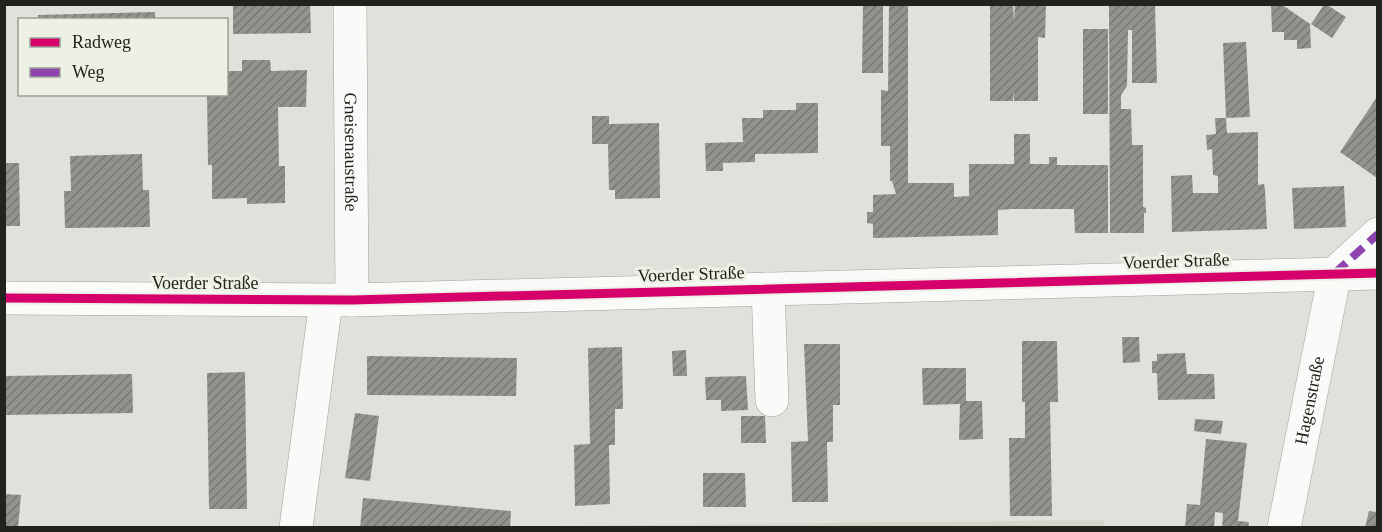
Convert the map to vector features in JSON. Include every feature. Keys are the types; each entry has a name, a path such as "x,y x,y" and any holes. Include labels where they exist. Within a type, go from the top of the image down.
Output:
{"main road":[{"name":"Gneisenaustraße","path":"296,528 339,300 350,4"},
{"path":"1335,273 1377,234"},
{"name":"Hagenstraße","path":"1284,528 1335,273"},
{"name":"Voerder Straße","path":"4,298 339,300 1377,273"},
{"path":"768,289 772,400"}],"shaded area":[{"path":"1104,520 1103,528 552,527 552,526"}],"building":[{"path":"233,4 310,4 311,33 233,34"},
{"path":"863,4 883,5 883,73 862,73"},
{"path":"889,4 908,4 908,183 954,183 954,197 969,196 969,164 1014,164 1014,134 1030,134 1030,164 1049,164 1049,157 1057,157 1057,165 1108,165 1108,233 1075,233 1074,209 1013,209 998,210 998,235 873,238 873,224 867,223 867,212 873,212 873,195 896,194 892,181 890,181 890,146 881,146 881,90 888,91"},
{"path":"990,4 1013,4 1014,21 1015,4 1046,4 1045,38 1038,37 1038,101 1014,101 1014,90 1013,101 990,101"},
{"path":"1109,4 1155,4 1157,83 1132,83 1132,30 1128,30 1127,86 1121,95 1121,109 1131,109 1132,145 1143,145 1143,207 1146,208 1144,233 1110,233"},
{"path":"1271,4 1281,4 1310,24 1311,48 1297,49 1297,40 1284,40 1284,32 1272,32"},
{"path":"1324,5 1346,17 1332,38 1311,24"},
{"path":"155,12 155,18 38,18 38,15"},
{"path":"1083,29 1108,29 1108,114 1083,114"},
{"path":"1246,42 1250,117 1226,118 1223,43"},
{"path":"242,60 270,60 271,71 307,70 306,107 278,107 279,166 285,166 285,203 247,204 247,198 212,199 212,165 208,165 207,96 228,96 228,71 242,71"},
{"path":"1377,97 1377,178 1340,152"},
{"path":"796,103 818,103 818,153 755,154 755,162 723,163 723,171 706,171 705,143 743,142 742,118 763,118 763,110 796,110"},
{"path":"592,116 609,116 609,124 659,123 660,198 615,199 615,190 609,190 608,144 592,144"},
{"path":"1215,118 1226,118 1227,133 1258,132 1258,185 1264,184 1267,229 1172,232 1171,176 1192,175 1193,193 1218,193 1218,176 1213,175 1212,149 1207,150 1206,135 1216,134"},
{"path":"142,154 143,190 149,190 150,227 65,228 64,191 71,191 70,156"},
{"path":"4,163 19,163 20,226 4,226"},
{"path":"1344,186 1346,227 1294,229 1292,188"},
{"path":"1122,337 1139,337 1140,362 1123,363"},
{"path":"1022,341 1057,341 1058,402 1050,402 1052,516 1010,516 1009,438 1025,438 1025,402 1022,402"},
{"path":"804,344 840,344 840,405 833,405 833,442 827,442 828,502 792,502 791,442 808,441"},
{"path":"622,347 623,409 615,409 615,445 609,445 610,504 575,506 574,445 590,444 588,348"},
{"path":"686,350 687,376 673,376 672,351"},
{"path":"1185,353 1187,374 1214,374 1215,399 1158,400 1157,373 1152,373 1152,361 1157,361 1157,354"},
{"path":"367,356 517,358 516,396 367,395"},
{"path":"922,368 966,368 966,401 982,401 983,439 959,440 960,404 923,405"},
{"path":"245,372 247,509 209,509 207,373"},
{"path":"132,374 133,413 4,415 4,376"},
{"path":"746,376 748,410 721,411 721,400 706,400 705,377"},
{"path":"355,413 379,416 370,481 345,478"},
{"path":"741,416 765,416 766,443 741,443"},
{"path":"1195,419 1223,421 1221,434 1194,431"},
{"path":"1206,439 1247,443 1238,521 1249,522 1248,528 1222,528 1223,513 1215,512 1214,528 1185,528 1187,504 1200,505"},
{"path":"703,473 745,473 746,507 703,507"},
{"path":"4,494 21,495 18,528 4,528"},
{"path":"363,498 511,511 510,528 360,528"},
{"path":"1369,511 1377,512 1377,528 1365,528"}],"marked path":[{"path":"1335,273 1378,234"}],"cycle path":[{"path":"4,298 352,300 1378,273"}]}
